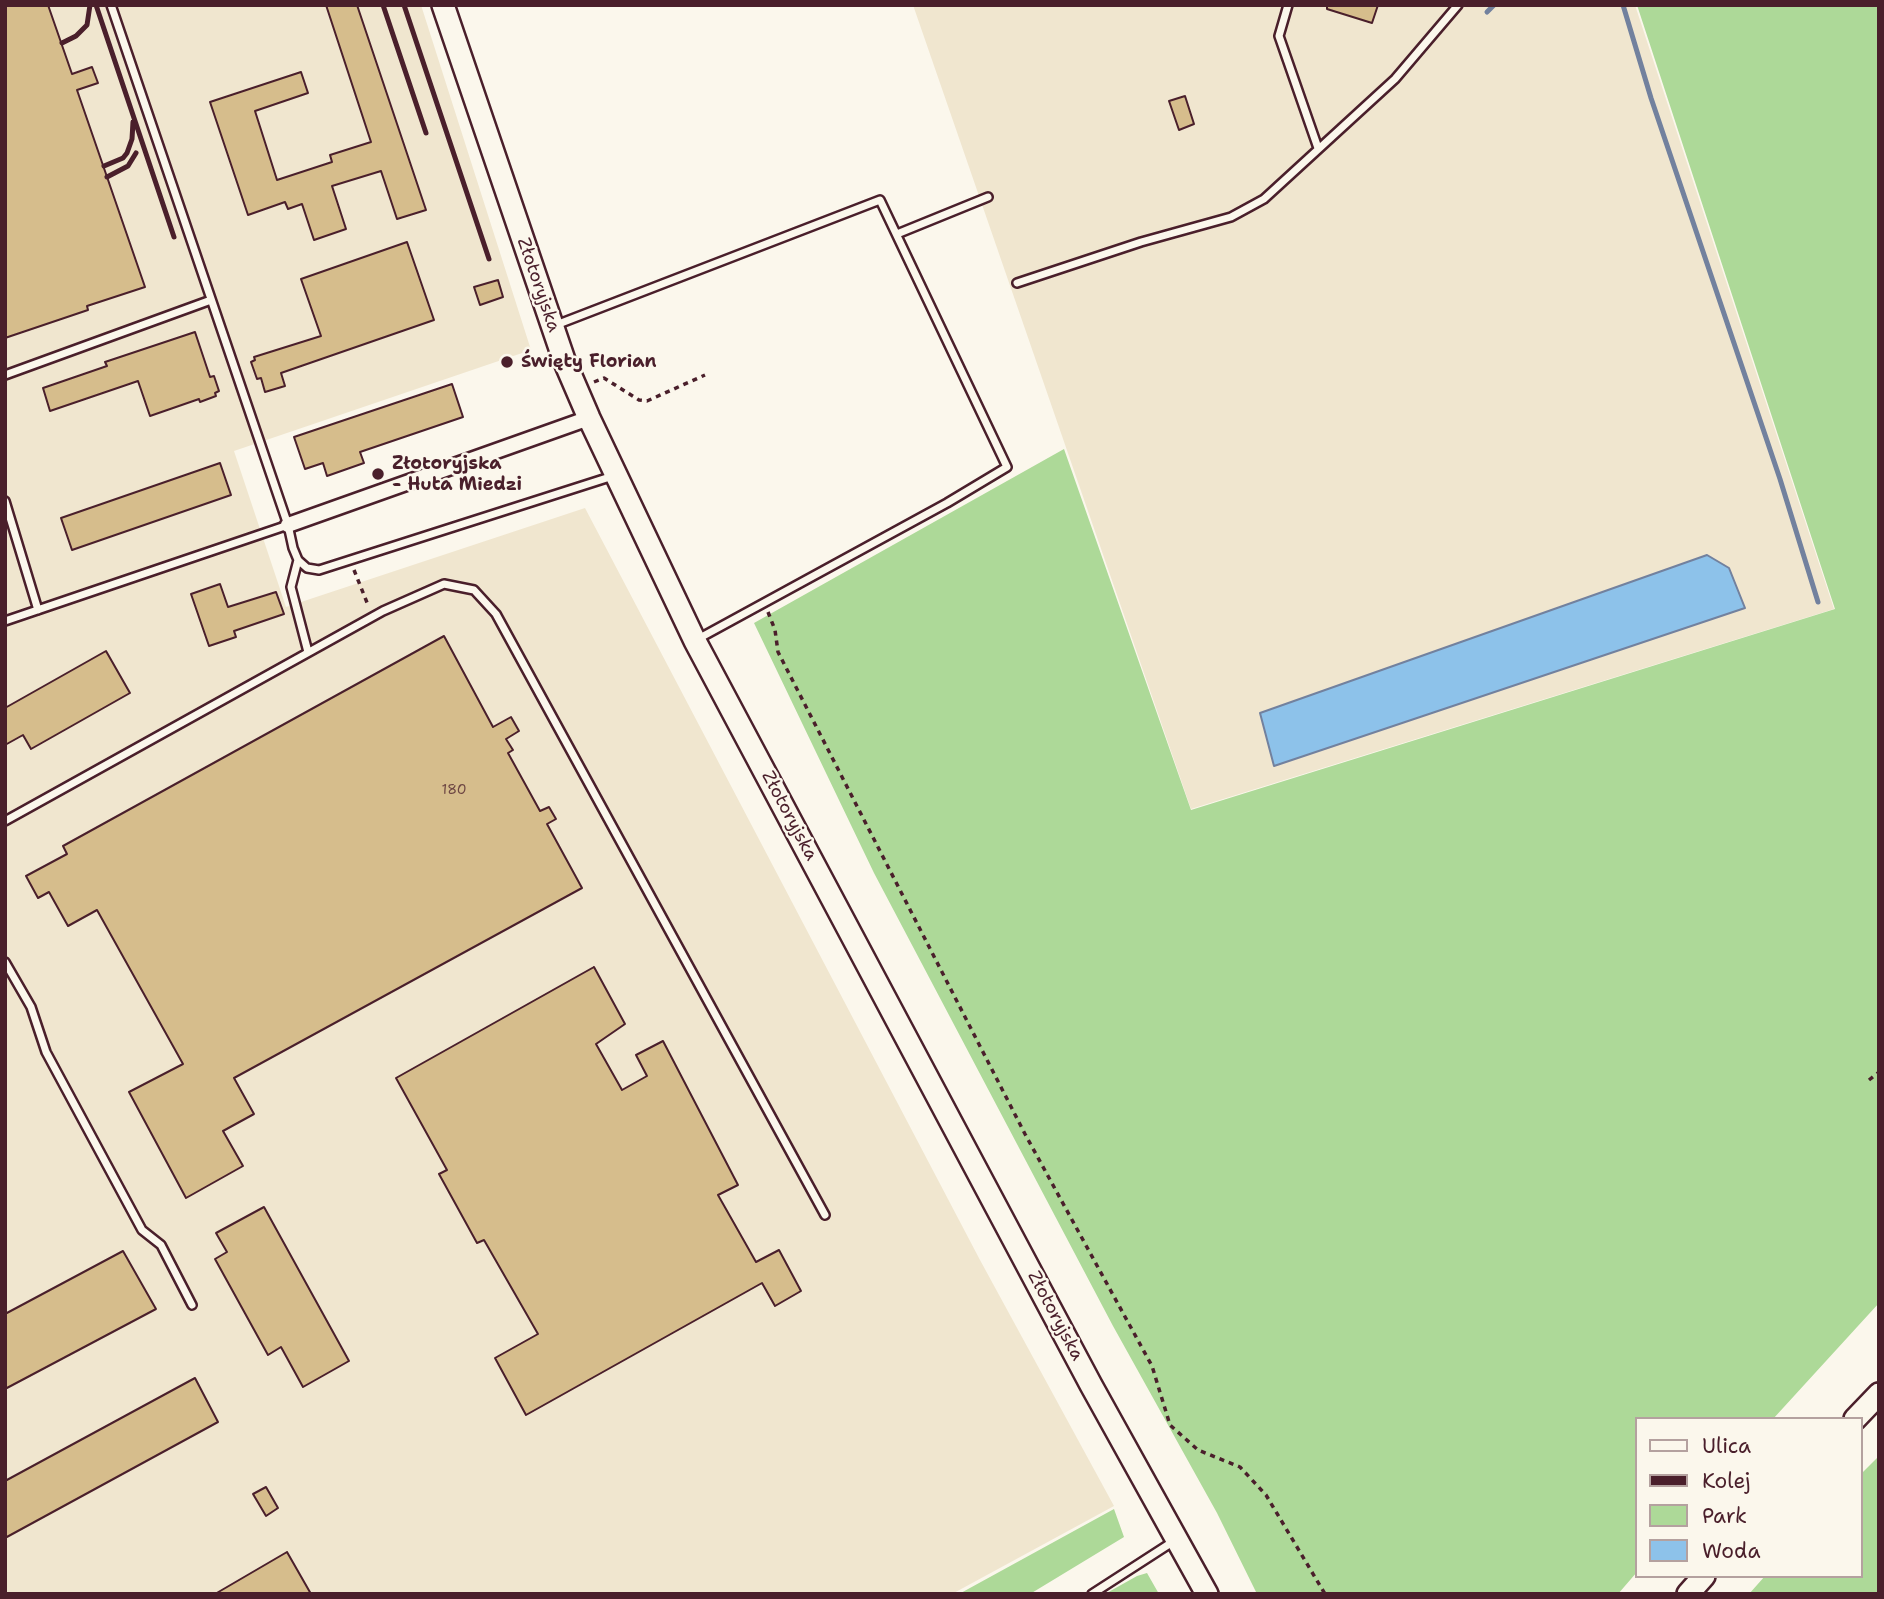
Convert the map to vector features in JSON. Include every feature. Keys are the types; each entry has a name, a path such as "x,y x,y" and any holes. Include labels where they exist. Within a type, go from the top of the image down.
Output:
{"main road":[{"name":"Złotoryjska","path":"443,5 552,327 589,418 695,641 1085,1372 1207,1594"},
{"path":"1857,1417 1879,1394"},
{"path":"1688,1594 1702,1578"}],"street":[{"path":"288,525 589,418"}],"lane":[{"path":"111,5 298,560 307,568 319,570 617,475"},
{"path":"1288,5 1279,37 1318,148"},
{"path":"1017,283 1141,242 1231,217 1264,199 1395,79 1458,5"},
{"path":"897,234 988,197"},
{"path":"552,327 880,200 1007,467 947,503 695,641"},
{"path":"5,375 211,300"},
{"path":"5,501 38,610"},
{"path":"5,621 288,525"},
{"path":"298,560 290,587 309,652"},
{"path":"5,821 383,611 444,584 474,590 496,614 825,1214"},
{"path":"5,962 30,1007 46,1052 142,1230 161,1245 192,1305"},
{"path":"1092,1594 1177,1539"}],"path":[{"path":"593,383 604,378 639,400 647,401 705,375"},
{"path":"354,570 369,607"},
{"path":"762,605 771,617 778,652 841,776 1025,1135 1152,1366 1170,1425 1198,1450 1240,1467 1266,1495 1325,1594"},
{"path":"1869,1080 1879,1072"}],"shaded area":[{"path":"5,5 421,5 531,350 234,451 286,607 585,508 980,1260 1114,1506 952,1594 5,1594"},
{"path":"913,5 1635,5 1834,609 1191,809"}],"green space":[{"path":"1637,5 1879,5 1879,1303 1775,1417 1636,1417 1636,1573 1618,1594 1257,1594 1217,1513 1113,1326 874,873 754,623 1064,449 1191,810 1835,609"},
{"path":"1879,1456 1879,1594 1749,1594 1763,1578 1863,1578 1863,1472"},
{"path":"1114,1509 1124,1537 1030,1594 959,1594"},
{"path":"1147,1573 1159,1594 1105,1594 1137,1576"}],"water":[{"path":"1707,555 1729,568 1745,608 1274,766 1260,713"}],"building":[{"path":"5,5 48,5 72,74 92,67 98,83 77,90 145,287 87,306 88,310 5,338"},
{"path":"326,5 357,5 426,210 397,219 381,171 332,186 346,229 314,240 302,204 288,209 285,202 248,215 210,102 301,72 308,93 255,111 277,180 332,162 330,155 371,142"},
{"path":"1327,5 1378,5 1372,23 1327,9"},
{"path":"1185,96 1194,124 1179,130 1169,101"},
{"path":"407,242 434,320 281,373 285,386 265,392 261,378 257,379 251,362 255,360 254,357 321,336 301,279"},
{"path":"498,280 503,297 480,305 474,287"},
{"path":"195,332 210,377 214,376 219,391 215,393 216,396 150,416 138,381 50,411 43,388 107,366 105,362"},
{"path":"452,384 463,417 360,452 364,463 327,476 323,463 305,469 294,437"},
{"path":"220,463 231,495 72,550 61,518"},
{"path":"220,584 228,607 276,592 284,614 234,631 236,637 209,646 191,594"},
{"path":"444,636 493,727 511,717 519,731 506,739 513,750 508,753 540,811 549,807 556,819 547,824 582,888 234,1078 254,1114 223,1131 243,1166 186,1198 129,1092 183,1064 97,910 68,926 49,892 38,898 26,876 67,854 63,846"},
{"path":"106,651 130,693 31,749 23,735 5,745 5,708"},
{"path":"594,967 625,1024 596,1044 622,1090 647,1076 636,1055 663,1041 738,1185 718,1195 756,1262 779,1250 801,1291 775,1306 762,1283 526,1415 495,1358 538,1334 484,1240 477,1243 439,1174 447,1170 396,1078"},
{"path":"264,1207 349,1361 303,1387 281,1347 268,1355 215,1259 227,1252 216,1233"},
{"path":"123,1251 156,1309 5,1389 5,1314"},
{"path":"195,1378 218,1422 5,1538 5,1481"},
{"path":"266,1487 278,1508 266,1516 253,1494"},
{"path":"287,1552 311,1594 215,1594"}],"waterway":[{"path":"1487,12 1494,5"},
{"path":"1623,5 1651,98 1780,479 1818,602"}],"railway":[{"path":"62,43 76,36 87,25 90,5"},
{"path":"96,5 174,237"},
{"path":"383,5 426,133"},
{"path":"404,5 489,259"},
{"path":"104,166 123,158 127,153 132,139 133,122"},
{"path":"107,177 128,166 136,153"}],"place":[{"name":"Święty Florian","path":"507,362"},
{"name":"Złotoryjska - Huta Miedzi","path":"378,474"}]}
